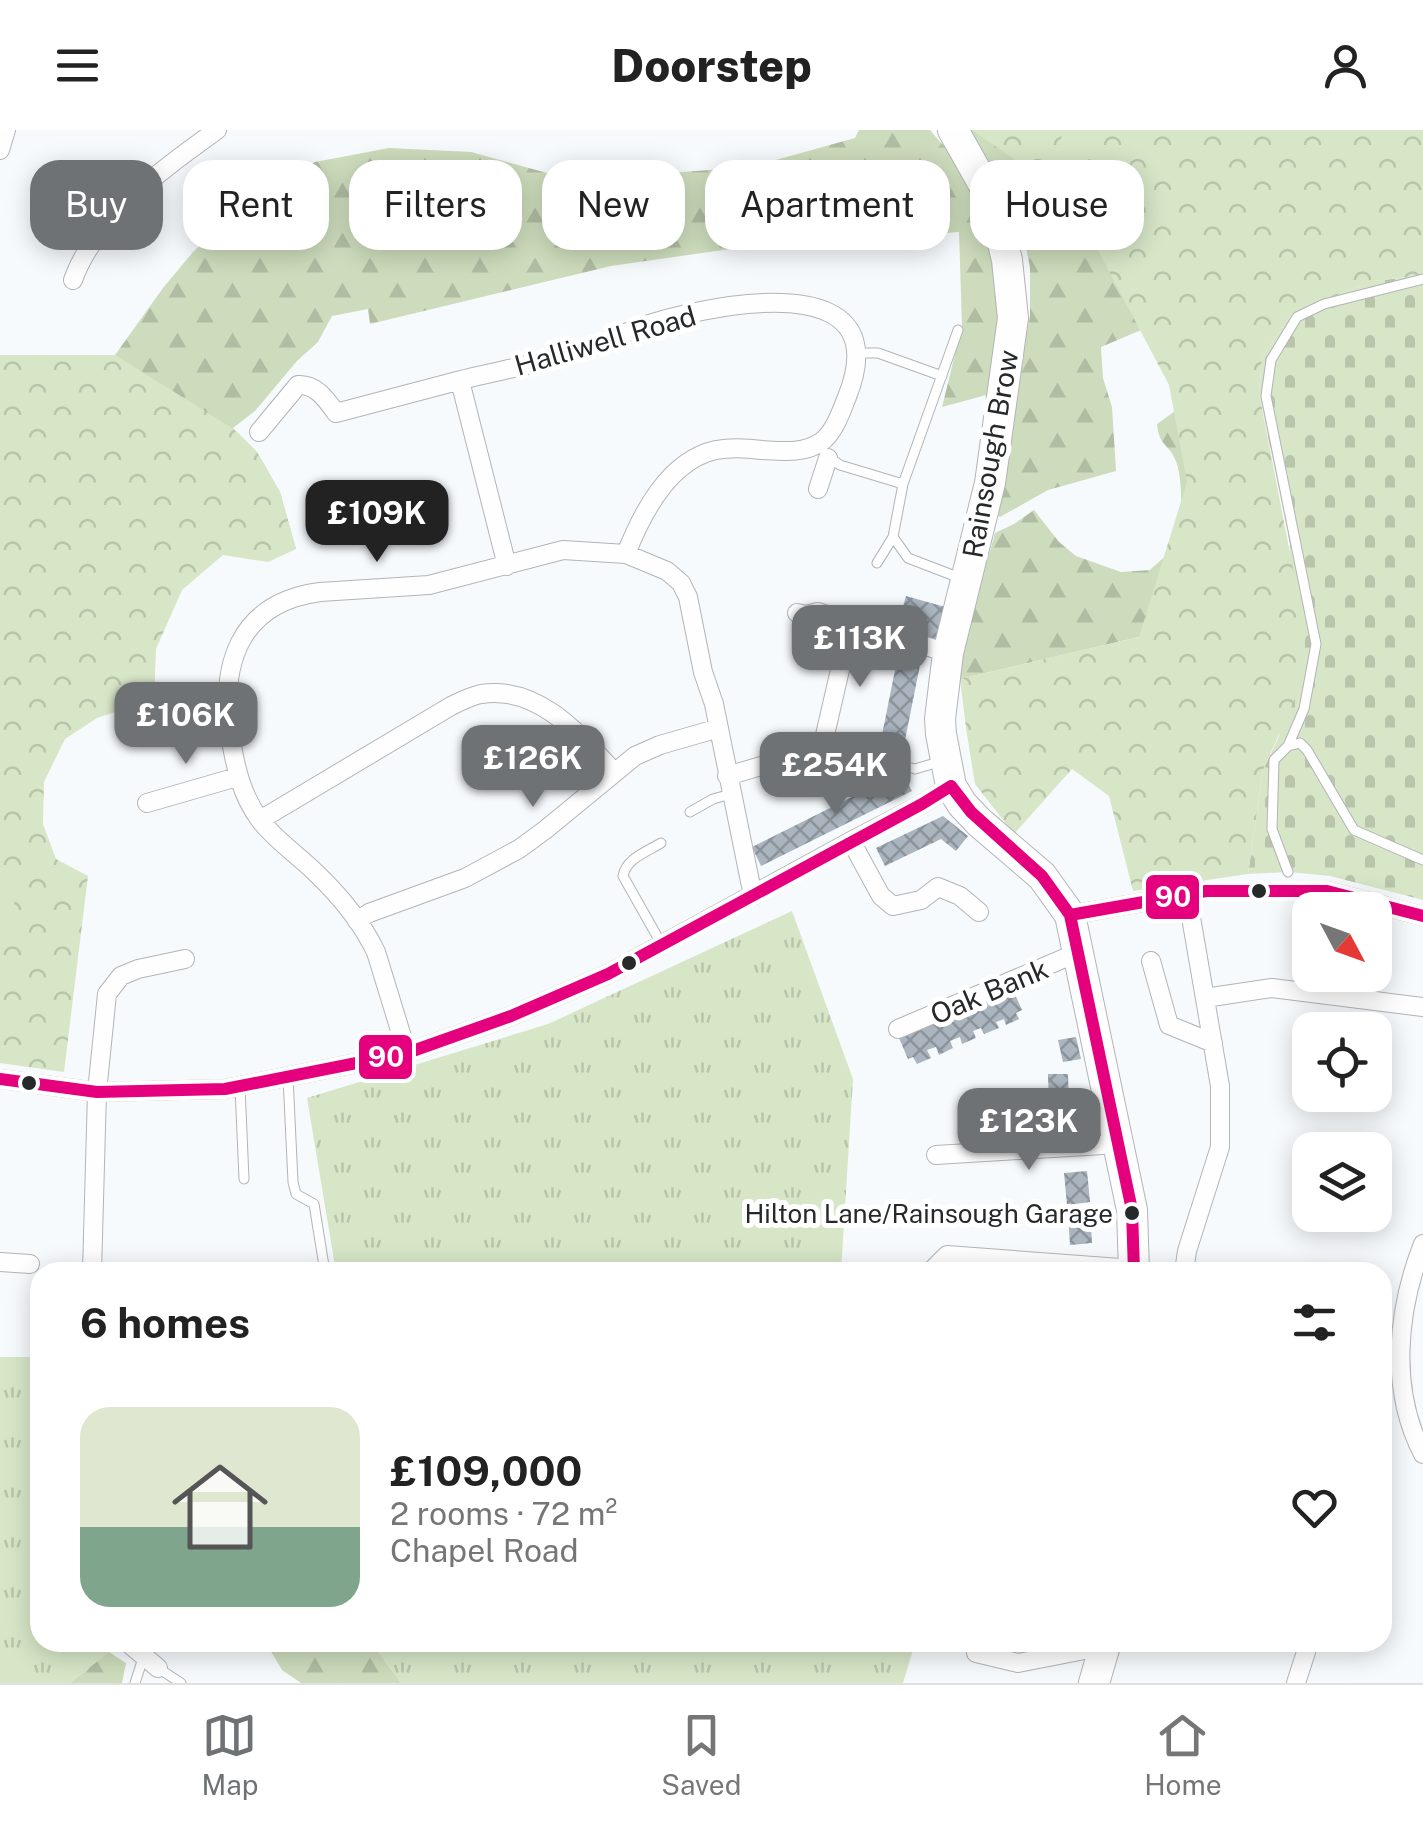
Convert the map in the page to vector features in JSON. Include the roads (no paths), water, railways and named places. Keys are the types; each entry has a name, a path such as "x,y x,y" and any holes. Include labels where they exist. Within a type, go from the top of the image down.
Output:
{"main road":[{"name":"Rainsough Brow","path":"948,773 940,719 948,654 990,483 1012,318 1008,260 993,201 953,130"},
{"path":"948,773 962,804 1042,876 1070,915 1132,1210 1134,1262"},
{"path":"1094,1683 1104,1652"}],"street":[{"path":"0,150 6,130"},
{"path":"73,280 100,235 133,194 217,130"},
{"name":"Halliwell Road","path":"259,432 298,385 314,388 336,412 579,352 652,323 716,308 801,304 826,310 850,330 856,352"},
{"path":"818,489 825,450 855,377 856,352"},
{"path":"460,380 506,566"},
{"path":"626,554 652,501 674,474 694,458 724,449 825,450"},
{"path":"406,1053 376,952 358,921 318,874 260,820 237,778 228,724 230,668 241,638 274,605 304,594 428,586 564,550 626,554 667,571 681,583 688,598 753,896"},
{"path":"797,613 818,612 948,654"},
{"path":"729,785 822,748 851,622"},
{"path":"260,820 476,694 521,695 543,705 614,772"},
{"path":"358,921 465,878 518,848 636,756 719,728"},
{"path":"0,1079 97,1092 225,1090 406,1053 527,1009 608,974 922,804 948,773"},
{"path":"147,803 237,778"},
{"path":"850,840 881,896 893,906 921,900 938,886 960,896 978,912"},
{"path":"1070,915 1206,891 1327,891 1422,911"},
{"path":"1185,1262 1220,1147 1220,1086 1187,894"},
{"name":"Oak Bank","path":"898,1029 1079,952"},
{"path":"92,1262 97,1092 107,994 121,976 185,960"},
{"path":"1151,961 1169,1025 1213,1043"},
{"path":"1205,998 1272,988 1400,1011 1423,1007"},
{"path":"936,1155 1119,1144"},
{"path":"1423,1244 1404,1303 1400,1349 1403,1392 1423,1454"},
{"path":"940,1262 947,1255 1029,1262"},
{"path":"0,1262 30,1264"},
{"path":"138,1652 150,1663"},
{"path":"976,1652 1018,1664 1071,1652"},
{"path":"1296,1683 1306,1652"}],"lane":[{"path":"1288,872 1272,829 1274,760 1288,746 1304,709 1316,644 1266,396 1270,360 1297,317 1324,304 1423,279"},
{"path":"876,563 893,537 903,484 958,330"},
{"path":"856,352 878,353 942,376"},
{"path":"825,450 840,464 903,484"},
{"path":"893,537 908,558 967,580"},
{"path":"1288,746 1300,743 1307,750 1354,830 1423,860"},
{"path":"822,748 823,775 844,776 882,760 948,773"},
{"path":"690,812 729,785"},
{"path":"660,843 629,862 623,876 662,945"},
{"path":"288,1077 296,1194 314,1204 323,1262"},
{"path":"240,1087 244,1179"},
{"path":"135,1683 150,1663 181,1683"}],"place":[{"name":"Hilton Lane/Rainsough Garage","path":"1132,1213"}]}
